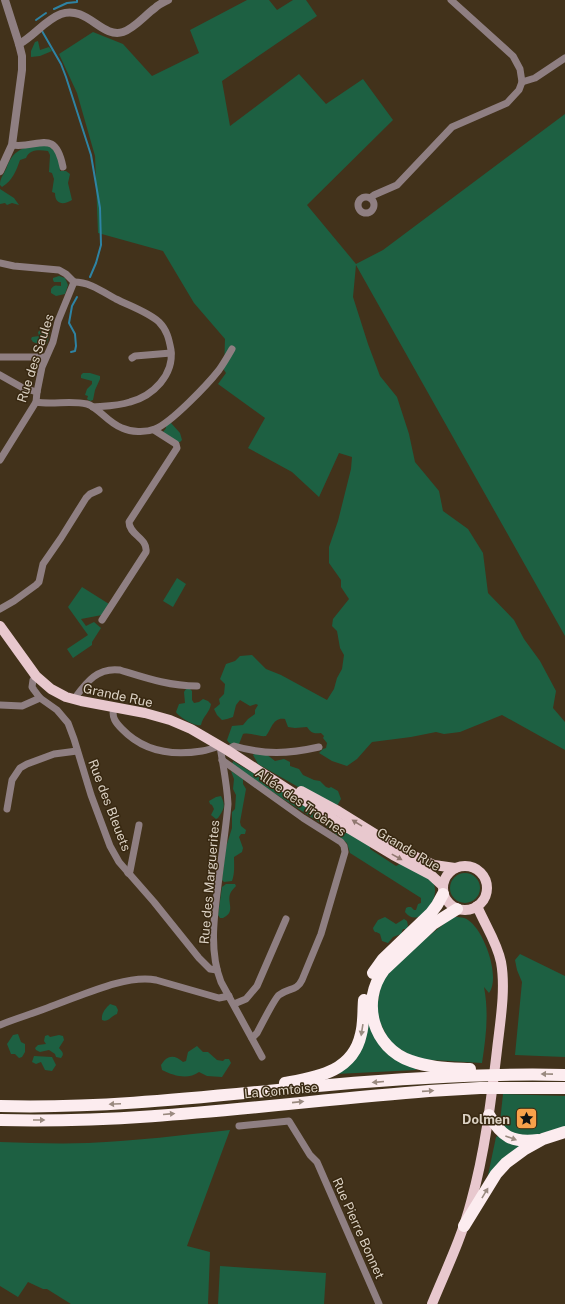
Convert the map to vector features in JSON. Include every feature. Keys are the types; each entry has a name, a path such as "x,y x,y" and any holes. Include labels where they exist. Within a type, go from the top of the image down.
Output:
{"highway":[{"path":"238,1094 314,1077 333,1070 345,1062 352,1054 359,1041 362,1029 367,986 373,973 383,959 431,913 437,905 443,890"},
{"path":"457,909 433,924 381,974 376,983 371,1002 372,1019 375,1028 380,1037 391,1049 400,1056 414,1062 436,1066 529,1074"},
{"name":"La Comtoise","path":"0,1106 105,1104 422,1078 529,1074 565,1075"},
{"name":"La Comtoise","path":"0,1120 117,1118 429,1091 480,1088 565,1088"},
{"path":"489,1115 496,1127 510,1138 522,1141 543,1139"},
{"path":"464,1226 502,1167 518,1153 543,1139 565,1132"}],"main road":[{"name":"Grande Rue","path":"0,627 36,676 51,689 74,699 146,713 170,720 191,729 251,766 338,811 414,856 434,865 455,868"},
{"name":"Grande Rue","path":"282,783 347,827 431,876 443,890"},
{"path":"464,866 474,868 484,877 487,886 486,895 477,906 468,910 457,909 448,903 443,890 448,873 455,868 464,866"},
{"path":"432,1304 464,1226 471,1202 489,1115 496,1054 502,999 501,963 495,943 477,906"}],"street":[{"path":"0,171 12,145 22,70 22,56 5,0"},
{"path":"19,44 52,19 67,12 75,12 85,16 108,30 117,33 124,32 157,6 168,0"},
{"path":"370,198 397,185 452,127 507,103 519,90 522,82 520,69 513,56 451,0"},
{"path":"522,82 535,78 565,58"},
{"path":"12,145 42,142 53,145 60,154 63,167"},
{"path":"0,262 14,266 59,270 66,274 74,282 82,282 94,287 150,315 159,322 169,338 171,353 170,368 159,384 146,395 130,402 118,405 93,407 69,402 36,402"},
{"name":"Rue des Saules","path":"0,460 36,402 46,357 58,321 74,282"},
{"path":"93,407 105,418 121,428 134,431 154,430 190,401 220,369 232,349"},
{"path":"132,358 135,356 171,353"},
{"path":"0,357 46,357"},
{"path":"0,375 23,388 37,392"},
{"path":"102,620 146,552 146,545 131,530 129,522 177,448 176,444 154,430"},
{"path":"0,609 14,601 39,582 43,564 86,498 90,494 99,490"},
{"path":"74,699 89,680 103,670 112,669 166,684 197,686"},
{"path":"0,704 22,706 40,698 32,687 33,680 36,676"},
{"name":"Rue des Bleuets","path":"40,698 57,710 68,723 91,795 110,846 119,862 154,902 198,958 210,969 216,970"},
{"path":"114,708 113,716 118,725 132,738 150,748 166,752 200,751 234,746 254,752 284,753 319,747"},
{"name":"Rue des Marguerites","path":"224,748 222,760 227,786 228,804 214,922 216,970 262,1057"},
{"path":"7,809 12,780 20,768 54,754 78,751"},
{"name":"Allée des Troènes","path":"222,760 303,818 335,837 344,846 345,852 324,925 302,980 295,989 278,996 257,1033 252,1038"},
{"path":"128,873 130,871 139,825"},
{"path":"234,1004 246,999 257,986 286,920"},
{"path":"0,1025 108,986 138,978 148,978 219,998 230,996"},
{"name":"Rue Pierre Bonnet","path":"239,1126 289,1121 310,1155 317,1162 378,1303"}],"green space":[{"path":"247,0 269,0 277,10 293,0 306,0 317,16 222,81 230,126 299,74 326,104 363,79 393,120 307,205 356,264 383,250 565,114 565,636 356,265 353,297 380,376 397,397 409,434 415,462 439,491 443,511 468,529 483,553 488,593 514,620 524,639 540,661 556,691 553,708 565,722 565,750 502,715 460,732 444,734 436,732 372,742 357,759 347,766 332,761 319,753 326,748 327,743 321,733 313,733 307,727 288,727 285,719 275,721 266,736 243,734 239,744 231,744 227,740 232,726 243,725 255,714 255,710 258,705 256,704 250,706 240,700 236,705 233,717 222,720 214,709 220,704 219,699 224,694 225,684 220,679 226,664 235,661 240,656 252,655 266,669 281,675 327,700 334,689 337,678 342,669 344,655 340,648 337,631 332,626 333,619 349,599 341,587 341,580 329,563 329,547 338,521 351,469 352,457 339,453 319,497 292,472 248,448 265,418 218,384 226,373 224,370 225,339 194,303 163,251 98,233 95,156 77,93 59,54 93,32 123,44 152,76 199,53 190,30"},
{"path":"38,41 40,50 49,47 52,51 40,56 31,57 31,51 35,42"},
{"path":"47,145 54,150 58,156 60,171 66,171 70,174 68,183 72,200 66,203 60,203 55,197 55,193 52,192 54,179 52,173 49,172 50,155 48,151 38,150 30,153 26,158 20,160 9,181 2,187 0,185 8,163 16,153 25,148"},
{"path":"0,189 14,198 19,205 12,203 7,205 5,203 0,204"},
{"path":"59,276 65,278 68,285 65,294 56,296 51,293 51,289 54,286 61,286 61,282 54,282 53,280 53,278"},
{"path":"42,329 49,330 50,332 47,343 44,346 33,342 31,339 32,337 39,336 38,332"},
{"path":"83,373 90,373 100,376 93,400 90,401 87,399 88,396 85,395 87,389 92,384 92,381 81,378"},
{"path":"168,423 171,423 180,433 182,440 180,442 164,434 163,432"},
{"path":"177,578 186,584 173,607 163,601"},
{"path":"82,587 109,604 102,615 81,619 86,626 94,622 101,628 92,642 92,645 73,658 67,649 88,635 68,607"},
{"path":"186,689 190,689 192,691 192,700 194,703 203,699 211,704 201,725 195,725 187,721 176,712 179,704 185,703 184,692"},
{"path":"255,753 266,754 275,761 284,759 290,762 290,766 299,769 303,775 320,781 326,787 331,787 338,791 341,799 337,806 328,804 258,764 253,755"},
{"path":"233,761 370,845 370,849 396,866 400,864 433,883 435,889 434,896 428,910 422,915 411,917 405,912 406,908 411,907 416,910 418,904 421,903 421,898 350,853 347,843 328,828 243,773 232,765"},
{"path":"231,771 243,779 243,784 246,789 240,822 241,826 246,830 245,834 241,834 239,837 243,848 242,852 234,857 234,872 232,881 224,882 222,880 226,847 232,828 232,812 235,809 236,795 233,789 234,779"},
{"path":"221,796 224,807 216,819 211,815 214,809 209,801"},
{"path":"465,873 476,877 480,888 476,899 465,903 454,899 450,888 454,877"},
{"path":"226,884 235,884 236,886 229,897 229,913 227,916 220,918 218,915 222,887"},
{"path":"385,917 396,924 404,919 407,921 408,926 406,929 403,929 401,934 393,937 388,943 382,941 380,934 373,930 378,920"},
{"path":"453,917 465,918 474,925 485,943 492,966 492,986 489,993 484,987 486,997 486,1025 482,1063 416,1059 390,1043 376,1014 381,983 387,973 426,938"},
{"path":"520,954 565,976 565,1057 515,1055 522,982 515,960"},
{"path":"110,1004 116,1006 118,1010 117,1014 104,1021 102,1020 103,1013"},
{"path":"366,1020 416,1068 416,1070 336,1074"},
{"path":"18,1034 21,1042 25,1044 25,1052 22,1057 19,1058 15,1054 11,1054 7,1044 13,1035"},
{"path":"48,1035 50,1037 59,1035 63,1036 64,1040 59,1048 63,1054 61,1058 56,1057 55,1054 49,1050 40,1052 36,1050 35,1048 38,1045 46,1044 44,1041 45,1036"},
{"path":"197,1046 203,1052 208,1052 217,1060 223,1061 225,1059 229,1059 231,1063 222,1077 207,1076 199,1072 190,1076 181,1076 162,1070 161,1065 166,1059 174,1057 183,1062 186,1061 188,1052"},
{"path":"34,1056 52,1057 56,1065 52,1071 45,1070 41,1062 36,1064 32,1062"},
{"path":"503,1094 565,1096 565,1127 536,1135 513,1136 500,1122"},
{"path":"230,1130 187,1246 210,1252 208,1304 71,1304 47,1289 43,1289 28,1282 18,1297 0,1286 0,1142 88,1143 159,1138"},
{"path":"498,1136 522,1145 487,1180 496,1137"},
{"path":"220,1266 326,1273 324,1304 218,1304"}],"waterway":[{"path":"54,9 67,3 77,2 77,0"},
{"path":"36,20 46,13"},
{"path":"42,31 61,64 91,155 100,208 101,245 90,277"},
{"path":"71,352 75,351 76,346 75,334 69,323 72,306 77,297"}],"place":[{"name":"Dolmen","path":"526,1119"}]}
